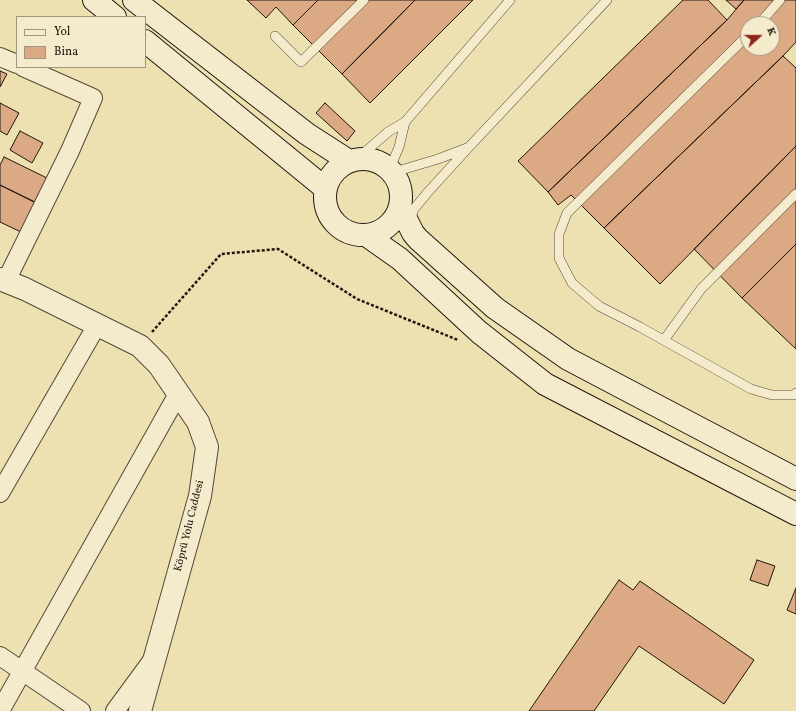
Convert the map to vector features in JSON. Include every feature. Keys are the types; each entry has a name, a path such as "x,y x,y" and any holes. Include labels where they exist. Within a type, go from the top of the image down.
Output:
{"main road":[{"path":"94,0 114,16"},
{"path":"134,0 307,134 354,160"},
{"path":"146,42 326,189"},
{"path":"366,158 378,161 391,170 401,189 401,201 398,214 390,224 379,232 366,235 353,234 341,228 332,219 326,206 325,195 327,183 333,172 343,164 366,158"},
{"path":"400,207 418,239 495,308 568,359 796,479"},
{"path":"366,235 400,259 479,332 545,384 796,514"},
{"name":"Köprü Yolu Caddesi","path":"3,280 140,346 159,365 198,422 207,447 200,496 140,711"}],"street":[{"path":"0,57 16,64"},
{"path":"3,280 70,151 93,98 25,68"},
{"path":"0,493 97,325"},
{"path":"0,711 178,394"},
{"path":"0,656 81,711"},
{"path":"115,711 155,656"}],"lane":[{"path":"275,36 301,62 364,0"},
{"path":"354,160 388,132 405,122 510,0"},
{"path":"414,233 411,221 413,210 469,147 607,0"},
{"path":"767,16 780,0"},
{"path":"740,43 567,213 558,234 559,258 572,283 599,306 664,340 751,389 772,395 796,394"},
{"path":"405,122 399,147 391,170 401,170 438,160 469,147"},
{"path":"664,340 701,289 796,194"}],"path":[{"path":"140,346 220,254 278,249 357,299 458,340 479,332"}],"building":[{"path":"247,0 318,0 293,25 276,7 266,18"},
{"path":"318,0 415,0 342,74 293,25"},
{"path":"415,0 473,0 370,103 342,74"},
{"path":"683,0 708,0 727,20 548,192 518,161"},
{"path":"726,0 744,0 736,9"},
{"path":"744,0 796,0 796,42 604,228 571,195 558,205 548,192 727,20"},
{"path":"783,56 796,68 796,146 660,284 604,228"},
{"path":"0,71 7,74 0,87"},
{"path":"0,103 19,113 7,135 0,131"},
{"path":"325,103 355,131 347,141 316,113"},
{"path":"20,131 43,143 32,163 10,150"},
{"path":"796,146 796,244 742,298 694,249"},
{"path":"4,157 47,178 35,202 0,185 0,165"},
{"path":"0,185 38,204 23,233 0,222"},
{"path":"796,244 796,349 742,298"},
{"path":"757,560 775,566 768,586 750,580"},
{"path":"619,580 633,590 640,581 754,660 724,704 639,646 594,711 529,711"},
{"path":"796,588 796,614 787,610"}]}
